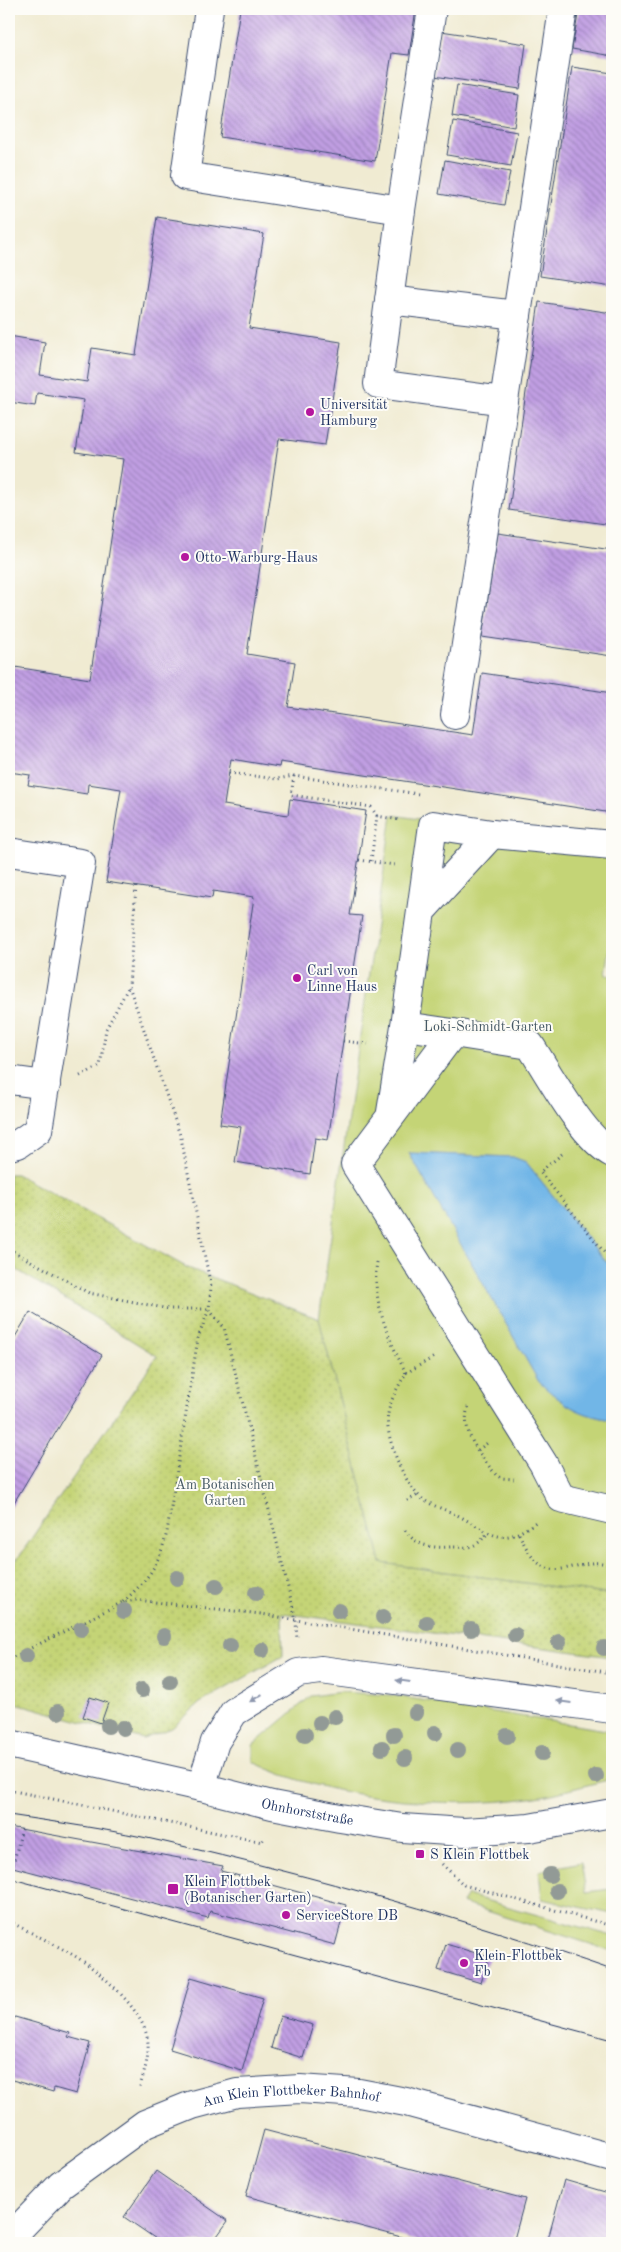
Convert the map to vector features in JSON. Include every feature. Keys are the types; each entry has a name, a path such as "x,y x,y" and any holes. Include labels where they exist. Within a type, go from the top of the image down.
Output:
{"street":[{"path":"209,9 185,176 401,210"},
{"path":"432,9 401,210 378,384 504,401"},
{"path":"455,715 562,9"},
{"path":"389,300 517,315"},
{"path":"391,1116 423,909 433,825 492,834 612,845"},
{"path":"423,909 492,834"},
{"path":"9,852 81,863 38,1130 18,1144 9,1146"},
{"path":"405,1026 530,1045 588,1133 612,1153"},
{"path":"453,1033 355,1164 543,1463 561,1498 612,1510"},
{"path":"9,1080 46,1085"},
{"path":"201,1787 215,1742 234,1712 298,1673 320,1670 612,1709"},
{"name":"Ohnhorststraße","path":"9,1744 272,1805 402,1828 464,1832 529,1828 612,1813"},
{"name":"Am Klein Flottbeker Bahnhof","path":"9,2239 61,2185 145,2124 192,2105 237,2093 300,2089 359,2092 406,2102 612,2158"},
{"path":"9,2239 13,2243"}],"path":[{"path":"229,773 277,779 294,776 428,795"},
{"path":"294,776 291,795 371,807 377,816 373,862 359,860"},
{"path":"377,816 433,825"},
{"path":"9,1658 123,1602 147,1579 160,1556 167,1532 198,1338 209,1310 211,1287 181,1138 129,986 136,886"},
{"path":"100,1066 106,1029 129,986"},
{"path":"343,1041 364,1044"},
{"path":"540,1172 608,1257 612,1257"},
{"path":"398,1233 377,1262 375,1284 387,1332 406,1372 388,1414 387,1431 403,1472 418,1495 471,1522 487,1534 508,1536 519,1534 541,1519 561,1498"},
{"path":"9,1249 89,1293 169,1310 209,1310"},
{"path":"209,1310 224,1328 296,1620"},
{"path":"607,1439 612,1440"},
{"path":"407,1501 418,1495"},
{"path":"405,1530 408,1535 420,1544 440,1548 470,1547 487,1534"},
{"path":"519,1534 530,1554 548,1569 564,1569 598,1561 612,1566"},
{"path":"123,1602 137,1600 261,1614 612,1672"},
{"path":"9,1790 262,1842"},
{"path":"12,1869 22,1829"},
{"path":"438,1861 464,1885 612,1926"},
{"path":"9,1862 14,1863"},
{"path":"9,1921 86,1964 131,2004 146,2032 148,2043 148,2058 138,2095"}],"green space":[{"name":"Loki-Schmidt-Garten","path":"392,815 612,847 612,933 606,974 612,975 612,1263 606,1262 526,1162 513,1157 409,1153 539,1382 556,1397 581,1412 612,1420 612,1595 381,1563 319,1319"},
{"name":"Am Botanischen Garten","path":"9,1174 16,1174 188,1268 319,1319 381,1563 612,1595 612,1657 282,1613 283,1656 200,1703 172,1728 143,1739 9,1701 9,1571 157,1356 9,1265"},
{"path":"341,1692 390,1695 612,1731 612,1779 530,1798 463,1803 426,1802 352,1793 316,1785 283,1775 253,1762 253,1745 311,1696"},
{"path":"581,1862 586,1892 612,1889 612,1914 542,1899 539,1871"},
{"path":"467,1895 612,1936 612,1951 462,1903"}],"water":[{"path":"409,1153 513,1157 526,1162 606,1262 612,1263 612,1420 580,1412 556,1397 539,1382"}],"building":[{"path":"240,9 416,9 409,55 392,53 375,161 220,137"},
{"path":"579,9 612,9 612,56 572,49"},
{"path":"441,31 526,44 520,89 434,76"},
{"path":"572,67 612,73 612,287 540,276"},
{"path":"457,85 519,95 514,127 452,116"},
{"path":"453,121 517,132 511,166 447,155"},
{"path":"445,160 510,172 504,205 439,194"},
{"name":"Otto-Warburg-Haus","path":"157,217 264,234 249,328 341,342 325,445 279,439 247,654 295,662 288,707 473,735 482,673 612,693 612,813 280,762 279,767 231,759 224,805 288,815 290,799 366,811 350,915 362,916 328,1140 315,1138 310,1174 235,1162 241,1127 220,1124 254,897 213,891 212,898 106,882 121,789 88,784 87,794 28,785 30,775 9,772 9,666 90,679 123,459 76,452 84,400 37,393 35,406 9,402 9,336 45,342 40,375 87,382 92,348 136,355"},
{"path":"539,302 612,313 612,525 509,510"},
{"path":"498,533 612,550 612,656 482,637"},
{"path":"30,1312 102,1355 9,1511 9,1347"},
{"path":"90,1697 108,1703 101,1723 83,1717"},
{"path":"9,1827 223,1866 221,1871 346,1905 335,1945 210,1911 208,1918 9,1866"},
{"name":"Klein-Flottbek Fb","path":"446,1944 489,1957 481,1983 438,1970"},
{"path":"191,1977 263,1998 242,2071 170,2049"},
{"path":"280,2016 313,2025 303,2058 271,2048"},
{"path":"15,2017 70,2033 68,2037 90,2043 76,2094 54,2088 53,2092 9,2079 9,2020 13,2021"},
{"path":"264,2130 525,2199 513,2243 424,2243 246,2196"},
{"path":"156,2171 228,2221 212,2243 162,2243 124,2217"},
{"path":"564,2180 612,2194 612,2243 547,2243"}],"tram line":[{"path":"9,1815 146,1838 222,1855 446,1916 612,1970"},
{"path":"9,1878 612,2040"}],"place":[{"name":"Universität Hamburg","path":"310,412"},
{"name":"Otto-Warburg-Haus","path":"185,557"},
{"name":"Carl von Linne Haus","path":"297,978"},
{"name":"S Klein Flottbek","path":"420,1854"},
{"name":"Klein Flottbek (Botanischer Garten)","path":"173,1889"},
{"name":"ServiceStore DB","path":"286,1915"},
{"name":"Klein-Flottbek Fb","path":"464,1963"}]}
